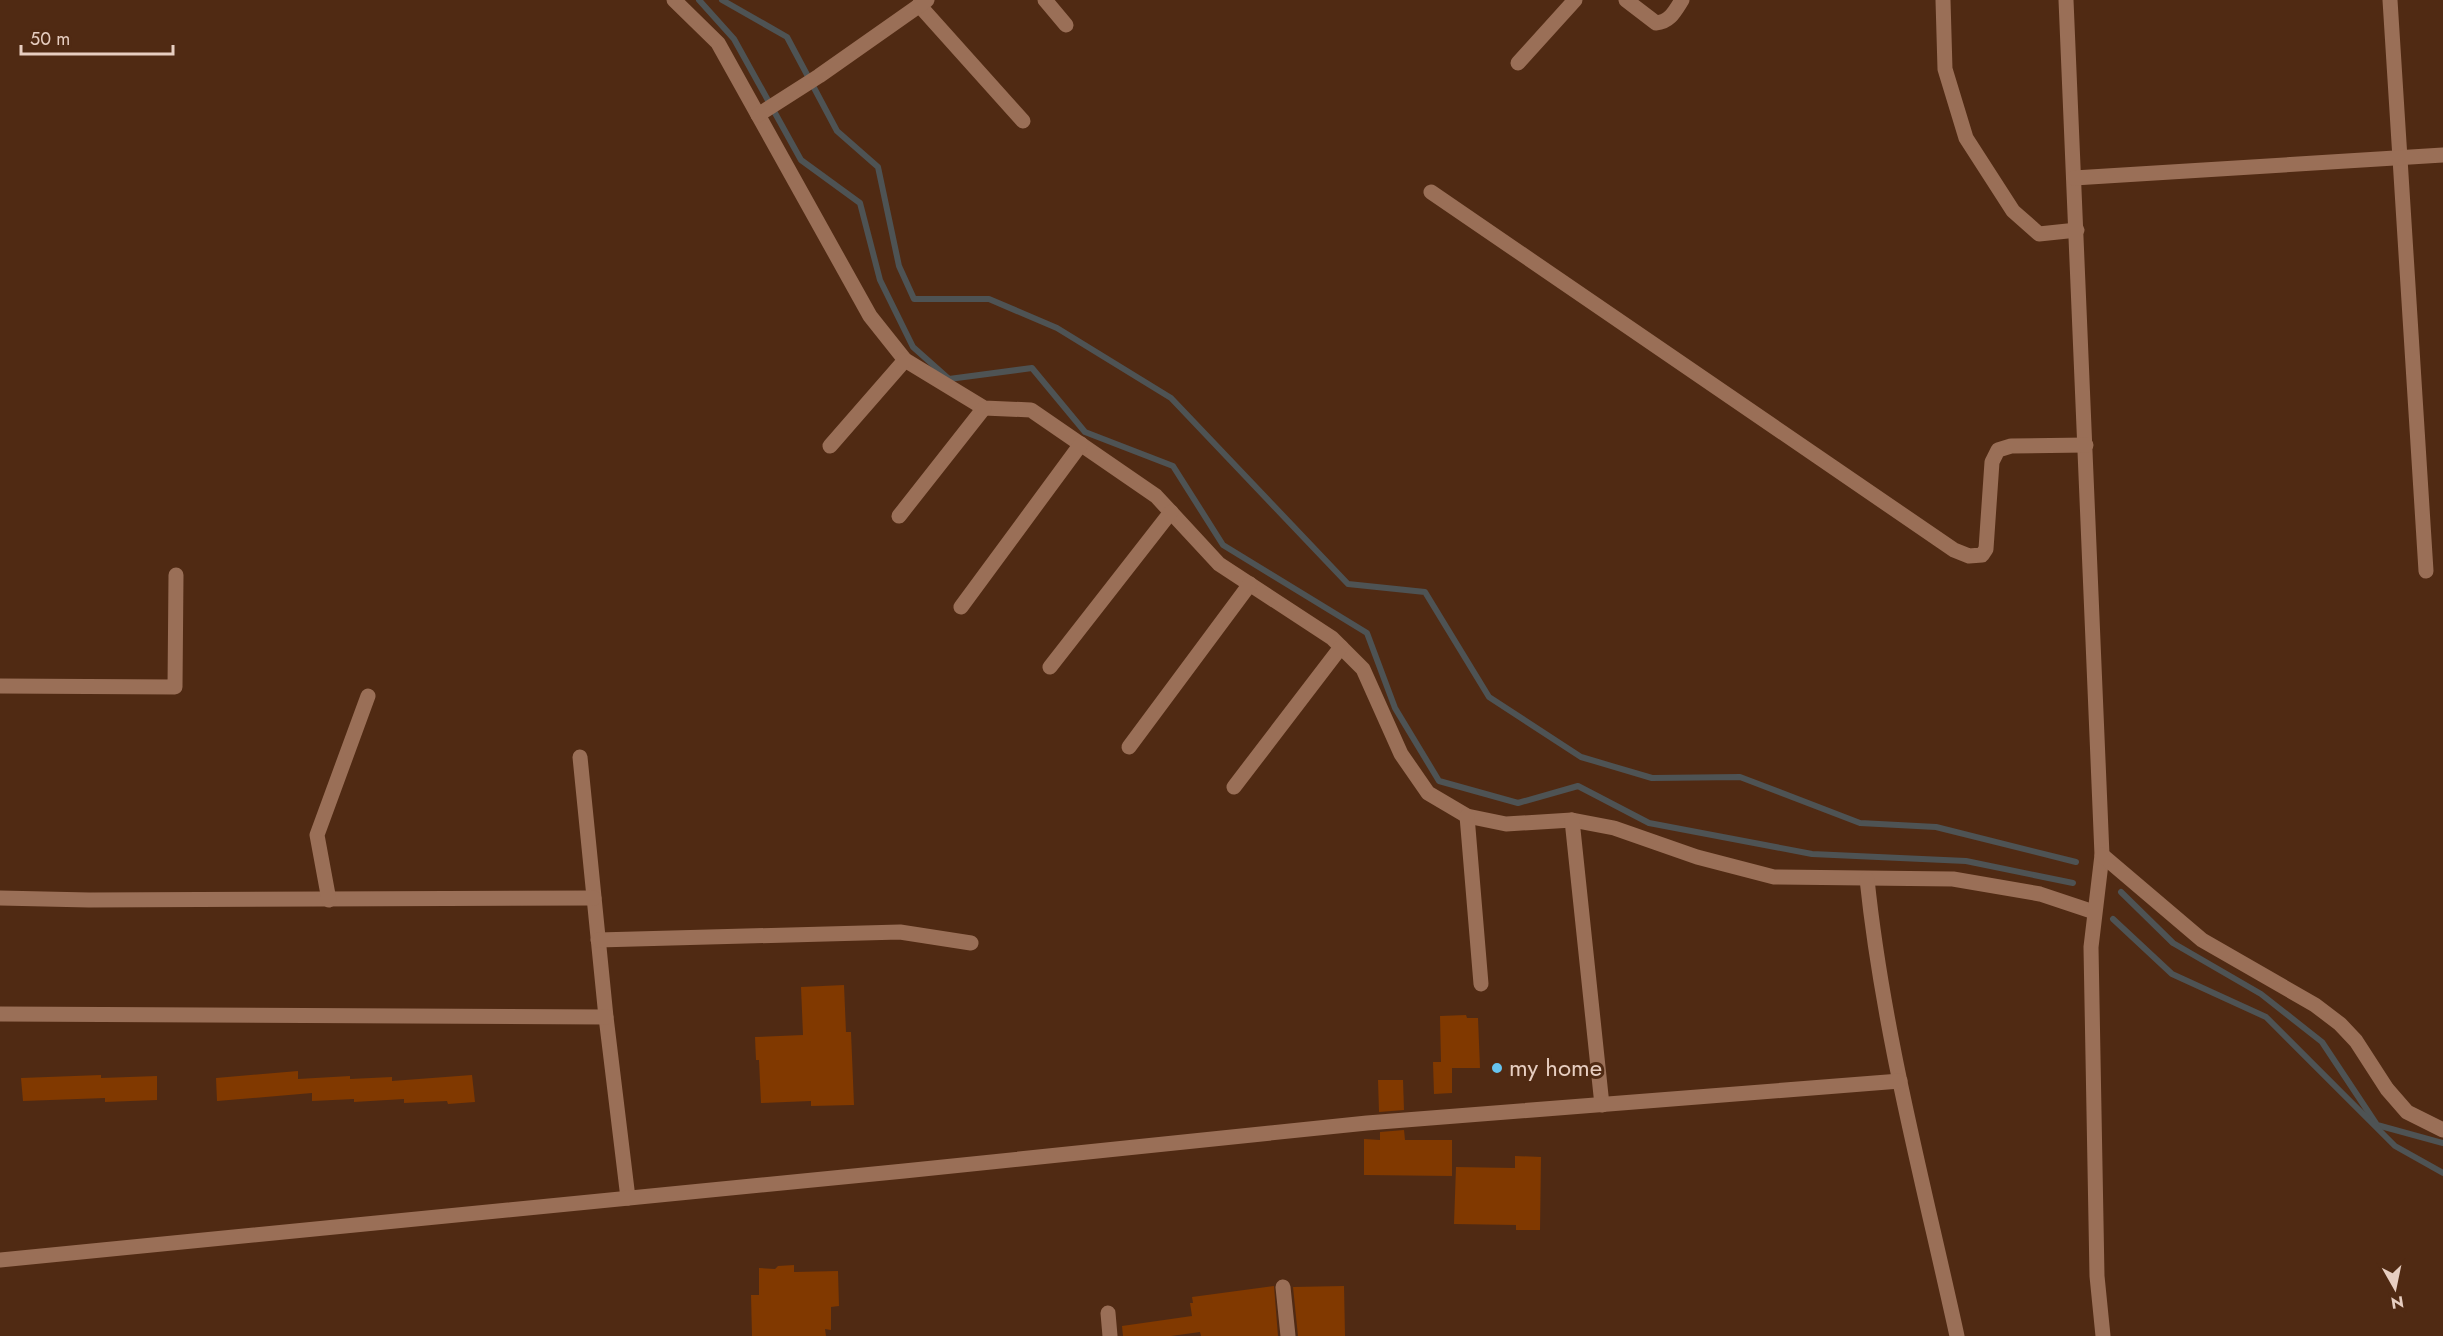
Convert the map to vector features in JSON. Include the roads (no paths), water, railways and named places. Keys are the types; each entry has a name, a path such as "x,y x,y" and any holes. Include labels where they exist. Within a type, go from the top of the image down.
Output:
{"street":[{"path":"674,0 718,43 870,316 904,360 984,408 1031,410 1156,496 1219,564 1332,638 1363,669 1401,754 1428,793 1467,816 1506,824 1572,820 1614,828 1697,857 1774,877 1953,879 2040,894 2094,912"},
{"path":"1045,0 1066,25"},
{"path":"1518,63 1575,0"},
{"path":"1626,0 1656,23 1670,18 1682,0"},
{"path":"1943,0 1945,69 1966,138 2013,211 2039,234 2077,230"},
{"path":"2066,0 2102,855 2091,947 2097,1264 2103,1336"},
{"path":"2390,0 2426,571"},
{"path":"758,115 819,76 923,3 1023,121"},
{"path":"2074,178 2443,155"},
{"path":"1431,192 1954,550 1969,556 1982,555 1986,549 1992,462 1998,450 2011,446 2086,445"},
{"path":"830,446 904,360"},
{"path":"899,516 984,408"},
{"path":"961,608 1081,444"},
{"path":"1050,667 1171,512"},
{"path":"0,686 175,687 176,575"},
{"path":"1129,747 1250,584"},
{"path":"1234,787 1341,647"},
{"path":"328,900 317,835 369,696"},
{"path":"580,757 606,1017 628,1198"},
{"path":"1467,816 1480,984"},
{"path":"1572,820 1602,1105"},
{"path":"2102,855 2202,940 2315,1005 2340,1023 2356,1041 2387,1089 2408,1112 2443,1130"},
{"path":"1867,879 1873,936 1900,1081 1957,1336"},
{"path":"0,898 89,900 594,898"},
{"path":"598,940 900,932 971,943"},
{"path":"0,1014 606,1017"},
{"path":"0,1260 1367,1123 1900,1081"},
{"path":"1283,1287 1288,1336"},
{"path":"1108,1313 1110,1336"}],"waterway":[{"path":"699,0 734,39 801,160 860,203 880,280 913,347 949,379 1032,368 1085,432 1173,466 1223,545 1367,633 1395,708 1439,781 1518,803 1578,786 1649,823 1812,854 1966,861 2073,883"},
{"path":"722,0 787,37 837,131 878,167 899,266 914,299 989,299 1057,328 1171,398 1348,584 1425,592 1489,697 1581,757 1652,778 1740,777 1860,823 1936,827 2076,862"},
{"path":"2121,892 2173,943 2261,994 2322,1042 2377,1125 2443,1143"},
{"path":"2113,919 2172,974 2266,1017 2395,1146 2443,1173"}],"place":[{"name":"my home","path":"1497,1068"}]}
